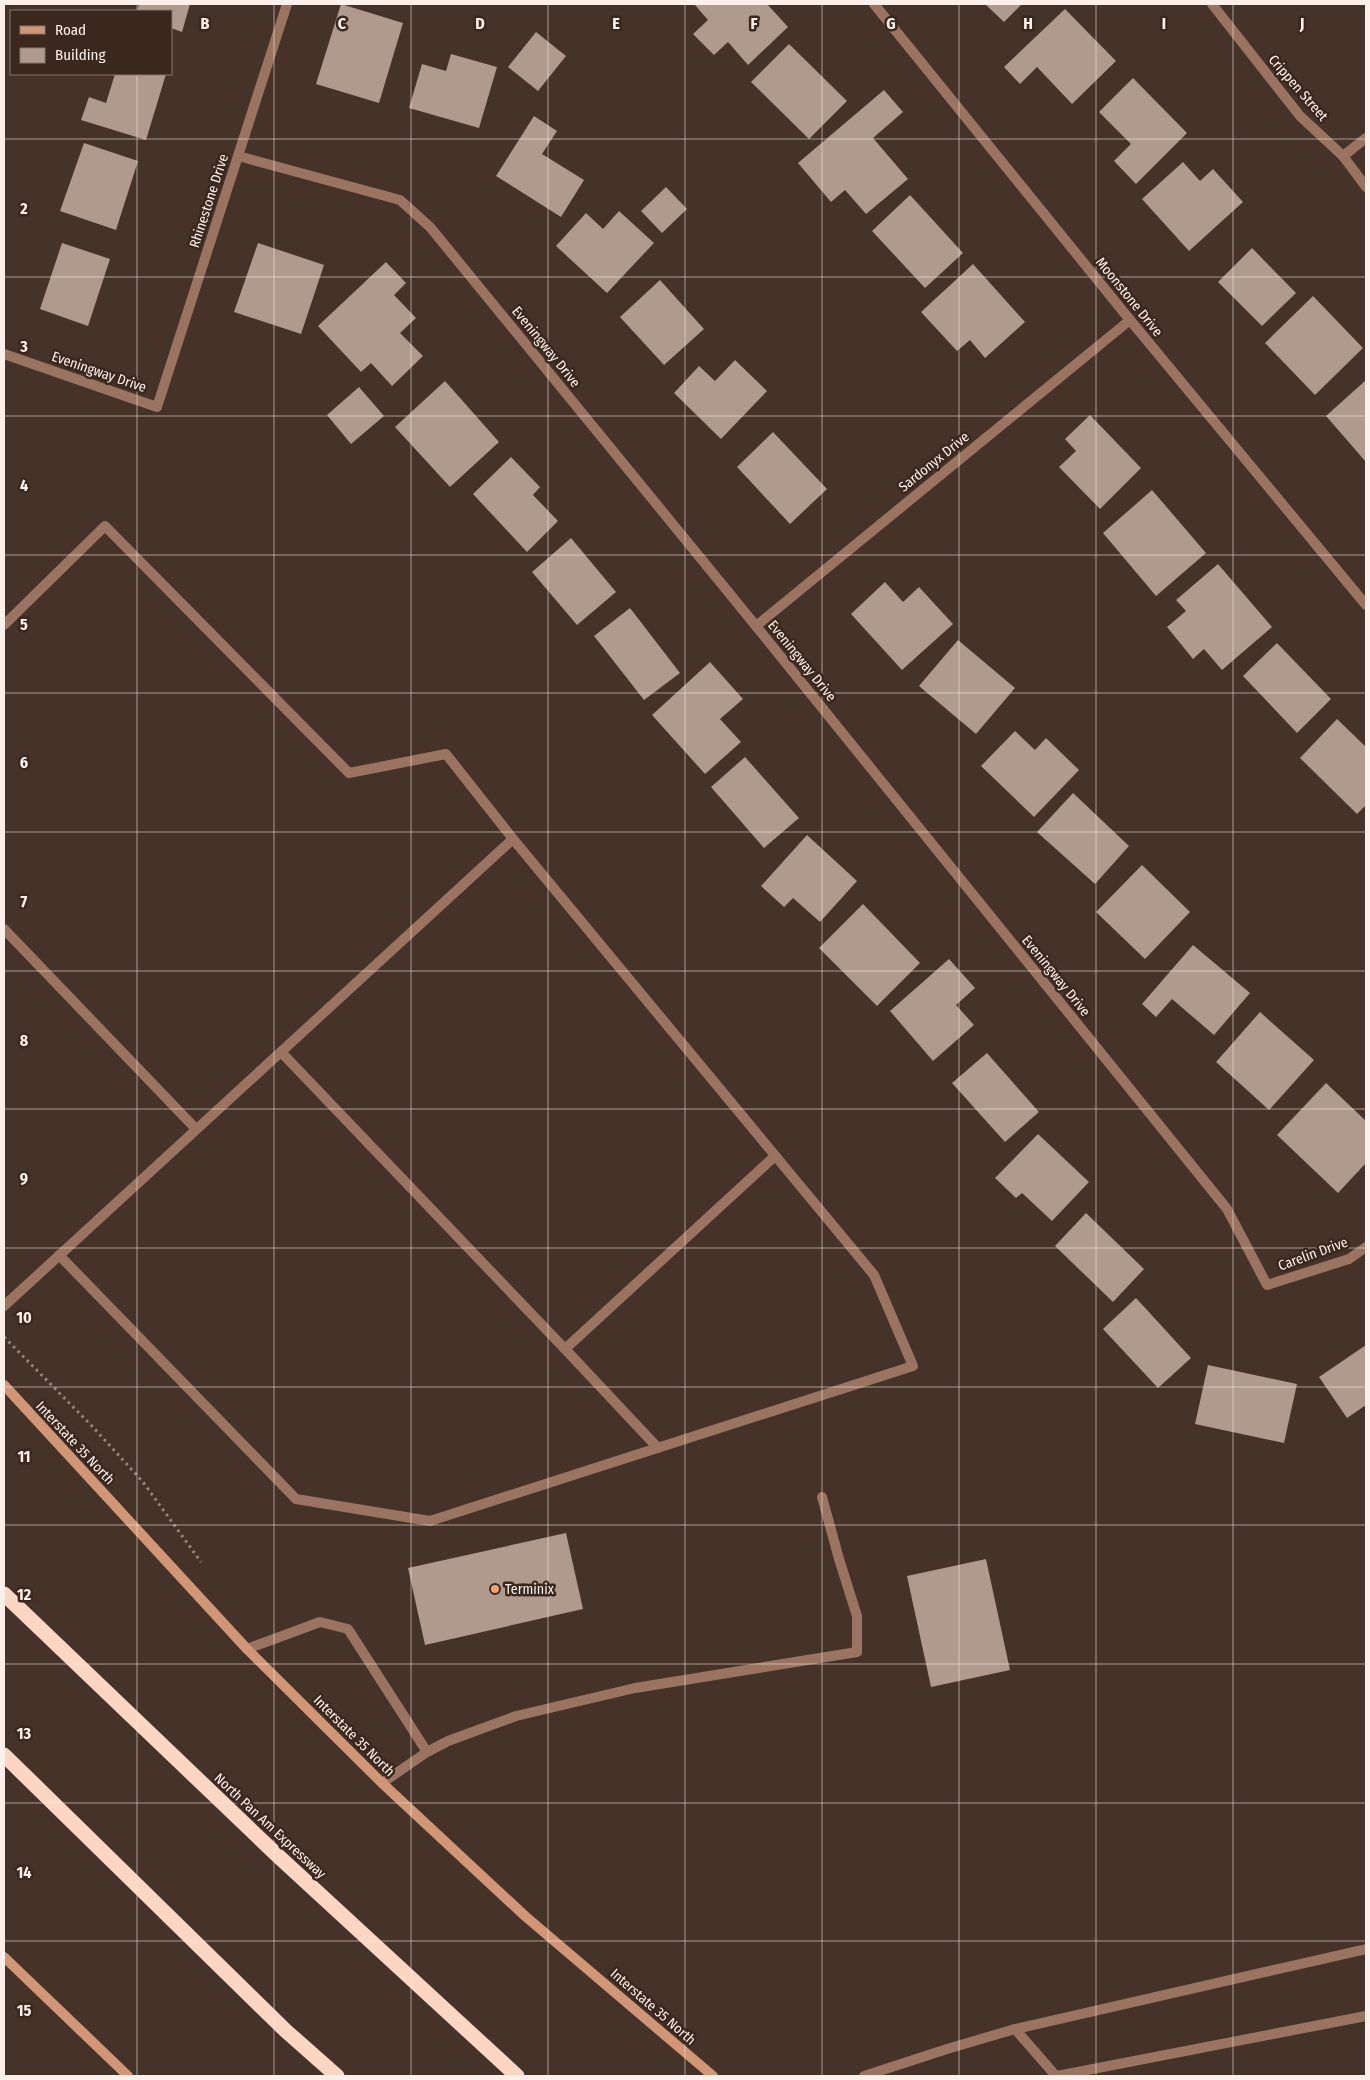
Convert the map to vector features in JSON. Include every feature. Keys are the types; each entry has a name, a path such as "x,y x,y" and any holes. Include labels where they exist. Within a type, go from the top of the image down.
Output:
{"highway":[{"name":"North Pan Am Expressway","path":"4,1594 276,1855 517,2076"},
{"path":"4,1755 286,2031 337,2076"}],"main road":[{"name":"Interstate 35 North","path":"4,1385 247,1649 382,1783 525,1916 713,2076"},
{"path":"4,1957 128,2076"}],"street":[{"name":"Rhinestone Drive","path":"157,407 287,4"},
{"name":"Moonstone Drive","path":"874,4 1130,320 1366,605"},
{"name":"Crippen Street","path":"1212,4 1300,116 1344,156 1366,187"},
{"path":"1344,156 1366,138"},
{"name":"Eveningway Drive","path":"238,156 400,200 430,227 756,626 1227,1210 1267,1285"},
{"name":"Sardonyx Drive","path":"756,626 1130,320"},
{"name":"Eveningway Drive","path":"4,354 157,407"},
{"path":"4,625 105,526 350,773 446,754 513,839 874,1275 913,1366 430,1521 296,1499 60,1255"},
{"path":"4,1306 513,839"},
{"path":"4,929 196,1129"},
{"path":"281,1052 658,1448"},
{"path":"565,1349 775,1156"},
{"name":"Carelin Drive","path":"1267,1285 1349,1258 1366,1247"},
{"path":"382,1783 427,1752 516,1716 635,1688 857,1652 858,1616 839,1559 822,1497"},
{"path":"247,1649 320,1622 348,1629 427,1752"},
{"path":"864,2076 1015,2030 1366,1949"},
{"path":"1015,2030 1057,2076 1366,2016"}],"path":[{"path":"4,1337 91,1425 143,1482 206,1568"}],"building":[{"path":"139,4 190,4 182,32 172,28 172,10 137,10"},
{"path":"341,4 403,23 379,103 316,84"},
{"path":"696,4 767,4 788,27 748,65 728,42 714,55 693,34 708,20"},
{"path":"985,4 1022,4 1004,22"},
{"path":"1065,9 1116,61 1072,104 1037,67 1020,84 1004,67"},
{"path":"536,32 566,56 538,91 508,67"},
{"path":"789,44 847,101 809,139 751,82"},
{"path":"451,54 497,67 479,128 409,108 422,64 446,71"},
{"path":"115,75 166,75 146,140 81,120 89,97 106,103"},
{"path":"1133,78 1187,133 1136,184 1114,161 1131,144 1099,112"},
{"path":"884,90 903,112 873,138 908,179 866,214 845,190 831,202 798,163"},
{"path":"534,116 557,131 542,154 584,180 561,217 496,176"},
{"path":"84,143 138,161 116,230 60,211"},
{"path":"1183,162 1200,181 1213,169 1243,202 1189,251 1142,199"},
{"path":"666,187 687,209 662,233 641,211"},
{"path":"910,195 963,253 925,288 872,231"},
{"path":"619,211 654,243 607,293 556,246 586,213 603,229"},
{"path":"62,243 110,259 88,326 40,309"},
{"path":"258,243 324,265 301,334 234,312"},
{"path":"1252,248 1296,293 1262,326 1218,282"},
{"path":"386,262 406,283 394,295 416,318 400,333 423,356 392,386 371,363 361,372 318,326"},
{"path":"973,264 1025,322 985,358 970,340 957,351 921,312"},
{"path":"660,280 704,329 664,365 620,317"},
{"path":"1313,296 1363,348 1315,395 1265,343"},
{"path":"735,360 767,391 721,439 674,393 699,366 715,381"},
{"path":"1366,380 1366,462 1326,416"},
{"path":"445,381 499,442 450,487 395,427"},
{"path":"359,387 384,416 351,444 327,415"},
{"path":"1090,415 1141,468 1100,509 1059,467 1076,451 1065,439"},
{"path":"773,432 827,489 790,524 737,467"},
{"path":"511,457 540,487 533,495 558,521 527,552 473,494"},
{"path":"1152,490 1206,553 1156,596 1103,533"},
{"path":"571,538 616,592 577,625 532,572"},
{"path":"1218,564 1272,627 1222,670 1204,649 1193,659 1167,627 1186,611 1176,600"},
{"path":"885,582 903,602 919,587 953,624 902,670 851,614"},
{"path":"630,608 680,673 644,700 594,636"},
{"path":"958,640 1015,688 976,734 919,686"},
{"path":"1277,643 1331,699 1297,733 1243,676"},
{"path":"710,662 743,699 720,719 741,742 705,774 652,715"},
{"path":"1337,719 1366,747 1366,805 1357,814 1300,758"},
{"path":"1015,731 1035,750 1046,738 1079,770 1034,817 981,766"},
{"path":"745,757 799,818 764,848 711,787"},
{"path":"1073,793 1129,846 1095,884 1037,832"},
{"path":"807,835 857,881 820,922 793,898 784,907 761,886"},
{"path":"1142,865 1190,912 1145,959 1096,912"},
{"path":"863,904 920,963 877,1006 819,948"},
{"path":"1193,945 1250,993 1214,1035 1172,999 1156,1017 1142,1004"},
{"path":"949,959 975,988 956,1005 974,1025 933,1061 890,1011"},
{"path":"1260,1012 1314,1060 1269,1110 1216,1062"},
{"path":"987,1053 1039,1112 1005,1142 952,1083"},
{"path":"1326,1083 1366,1121 1366,1163 1338,1193 1277,1135"},
{"path":"1038,1134 1089,1182 1052,1221 1022,1193 1016,1198 995,1178"},
{"path":"1086,1213 1144,1269 1113,1302 1055,1246"},
{"path":"1136,1298 1191,1358 1158,1388 1103,1329"},
{"path":"1366,1345 1366,1405 1347,1418 1319,1377"},
{"path":"1208,1365 1297,1384 1284,1443 1195,1424"},
{"name":"Terminix","path":"566,1533 583,1609 425,1645 408,1568"},
{"path":"986,1559 1010,1670 931,1687 907,1576"}],"place":[{"name":"Terminix","path":"495,1589"}]}
